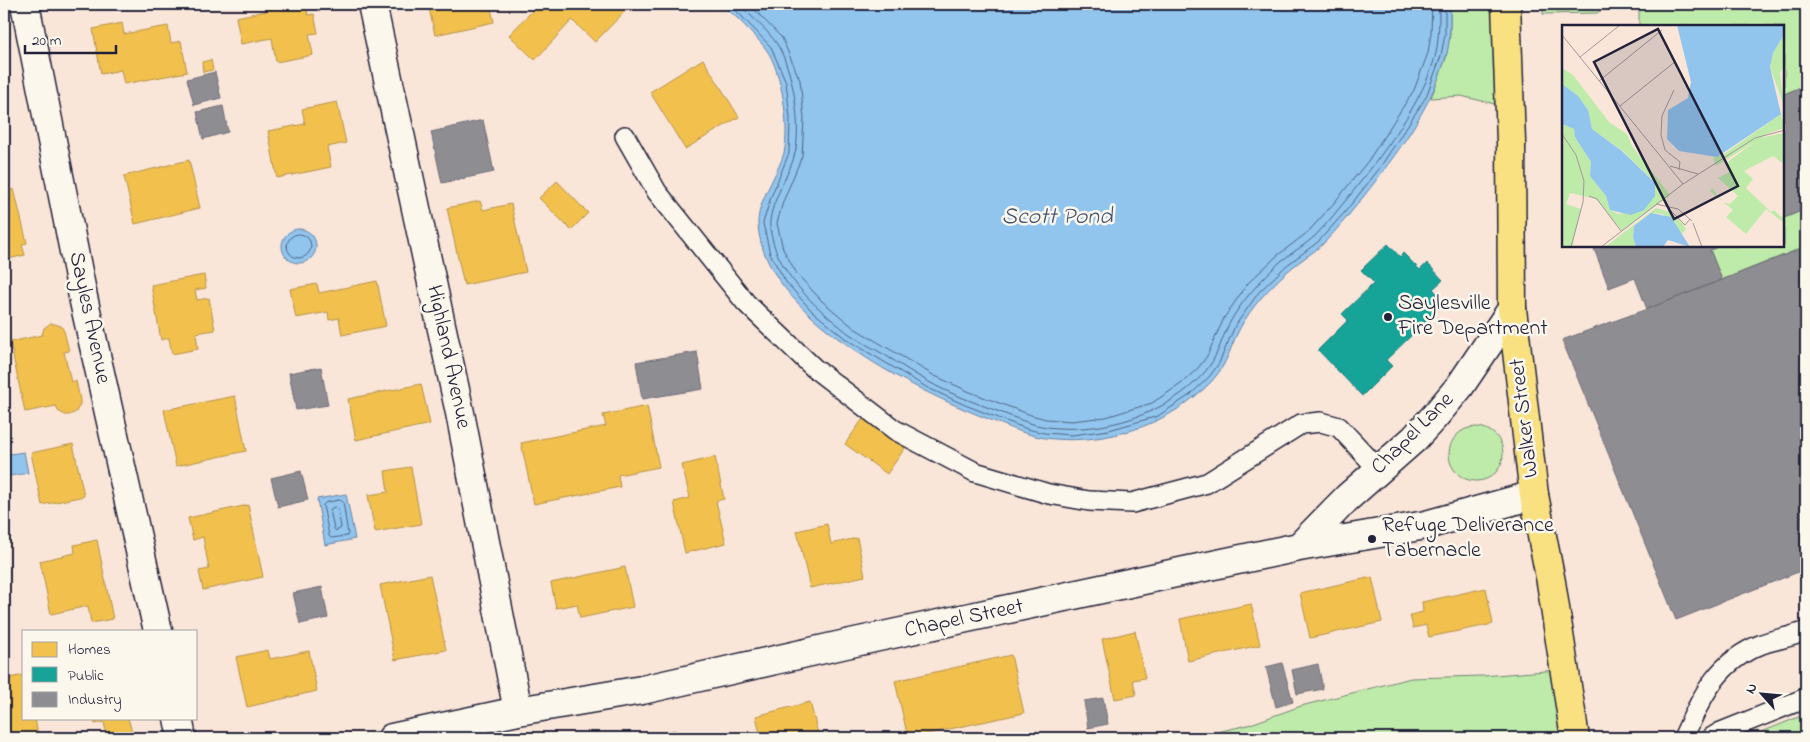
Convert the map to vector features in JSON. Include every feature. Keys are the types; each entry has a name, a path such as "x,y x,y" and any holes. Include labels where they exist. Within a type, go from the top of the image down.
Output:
{"main road":[{"name":"Walker Street","path":"1506,4 1511,142 1512,309 1534,495 1551,582 1575,738"}],"street":[{"name":"Sayles Avenue","path":"25,4 84,297 158,630"},
{"name":"Highland Avenue","path":"372,4 460,413 518,711"},
{"name":"Chapel Lane","path":"1299,547 1347,498 1414,439 1435,416 1460,386 1512,309"},
{"name":"Chapel Street","path":"392,738 518,711 642,690 846,644 1299,547 1426,525 1534,495"},
{"path":"178,720 182,738"}],"lane":[{"path":"625,136 658,192 746,303 800,355 814,368 895,430 975,472 1049,494 1089,502 1132,503 1207,483 1300,424 1321,422 1340,427 1379,470"},
{"path":"1683,738 1704,694 1718,675 1734,660 1761,645 1806,631"},
{"path":"1711,738 1721,732 1806,698"}],"green space":[{"path":"1450,4 1518,4 1520,110 1461,96 1431,98 1446,58 1450,35"},
{"path":"1543,4 1610,4 1597,13 1543,14"},
{"path":"1639,4 1806,4 1806,85 1785,94 1785,25 1639,25"},
{"path":"1806,209 1806,246 1722,280 1710,250 1715,248 1785,248 1785,218"},
{"path":"1471,427 1481,427 1491,431 1499,439 1503,454 1499,469 1491,477 1481,481 1471,481 1461,477 1453,469 1449,459 1449,449 1453,439 1461,431"},
{"path":"1570,669 1582,738 1118,738 1153,733 1217,732 1248,725 1301,706 1411,678 1483,676"},
{"path":"1806,714 1806,738 1747,738"}],"water":[{"name":"Scott Pond","path":"721,4 1450,4 1450,25 1447,53 1438,79 1421,115 1388,165 1329,238 1319,248 1288,271 1267,291 1239,330 1224,364 1211,382 1178,409 1143,426 1104,437 1064,440 1038,437 1018,431 943,400 896,376 851,348 801,307 783,286 763,251 758,224 764,197 781,161 786,142 785,114 780,84 772,59 766,49 745,25"},
{"path":"299,229 311,234 316,246 311,258 299,263 287,258 282,246 287,234"},
{"path":"24,452 28,473 4,477 4,455"},
{"path":"346,494 355,539 325,545 317,499"}],"building: Homes":[{"path":"265,4 306,4 308,15 314,14 318,33 309,34 313,55 276,62 272,38 241,44 236,17 266,11"},
{"path":"428,4 490,4 494,22 435,35"},
{"path":"539,4 632,4 595,42 572,20 535,60 509,35"},
{"path":"122,23 124,34 168,26 171,43 181,41 187,72 124,84 121,70 101,74 93,29"},
{"path":"703,59 739,117 685,149 650,92"},
{"path":"211,60 213,70 203,72 202,62"},
{"path":"337,102 346,143 327,147 331,167 277,178 268,131 305,124 302,109"},
{"path":"189,160 200,208 135,224 124,176"},
{"path":"6,181 8,191 14,189 27,243 22,245 25,255 4,260 4,182"},
{"path":"557,181 588,213 571,230 539,198"},
{"path":"480,201 483,210 511,204 526,272 464,285 447,208"},
{"path":"204,275 206,288 195,290 197,300 209,298 215,330 196,333 198,349 172,354 169,338 161,340 151,285"},
{"path":"377,281 386,326 342,335 339,318 329,320 328,312 296,318 290,289 317,284 319,293"},
{"path":"51,323 61,326 64,331 69,351 64,352 71,382 76,381 80,400 76,412 69,415 58,411 56,406 25,412 10,342 42,335 44,328"},
{"path":"421,384 430,424 356,440 348,399"},
{"path":"235,396 246,451 176,466 164,410"},
{"path":"647,406 659,467 618,475 620,487 534,504 521,443 606,426 603,415"},
{"path":"865,416 907,445 887,474 845,444"},
{"path":"73,444 84,496 42,505 31,453"},
{"path":"715,457 724,499 716,501 726,543 685,553 674,502 690,498 682,465"},
{"path":"411,467 421,524 375,532 368,495 388,492 385,471"},
{"path":"248,505 263,577 203,590 199,571 209,569 203,537 193,540 188,518"},
{"path":"827,524 831,544 857,538 865,576 810,588 797,531"},
{"path":"97,540 113,619 91,623 88,606 51,614 40,561 75,553 74,545"},
{"path":"625,567 633,607 580,618 577,604 556,608 551,583"},
{"path":"430,575 446,650 395,660 380,585"},
{"path":"1372,577 1382,622 1310,638 1300,593"},
{"path":"1486,588 1493,624 1429,637 1426,625 1413,628 1410,615 1423,612 1422,602"},
{"path":"1251,604 1260,645 1188,661 1180,619"},
{"path":"1135,631 1145,678 1133,680 1136,695 1115,699 1102,639"},
{"path":"268,650 270,659 309,651 317,691 247,707 236,657"},
{"path":"1011,655 1024,713 908,738 895,681"},
{"path":"22,675 22,720 35,720 38,736 4,738 4,679"},
{"path":"810,702 819,738 761,738 756,716"},
{"path":"94,720 129,720 132,732 107,737 104,722 95,724"},
{"path":"675,730 676,738 634,738"}],"building: Public":[{"name":"Saylesville Fire Department","path":"1388,244 1400,257 1403,253 1420,270 1427,263 1443,280 1433,289 1446,302 1386,360 1392,366 1362,396 1318,350 1348,320 1342,314 1374,283 1361,270"}],"building: Industry":[{"path":"215,72 221,98 194,105 187,79"},
{"path":"1806,85 1806,209 1785,218 1785,94"},
{"path":"223,106 228,132 203,139 197,112"},
{"path":"483,120 494,172 442,183 431,132"},
{"path":"1806,247 1806,569 1676,620 1562,340"},
{"path":"1594,248 1715,248 1710,250 1722,280 1647,309 1635,278 1609,288"},
{"path":"697,352 703,389 642,399 636,362"},
{"path":"321,367 328,405 296,410 289,373"},
{"path":"301,471 308,500 278,507 271,478"},
{"path":"322,587 328,618 300,624 293,593"},
{"path":"1282,663 1293,702 1276,707 1266,667"},
{"path":"1318,664 1323,689 1297,694 1292,670"},
{"path":"1103,698 1108,724 1088,728 1084,701"}],"place":[{"name":"Saylesville Fire Department","path":"1388,317"},
{"name":"Refuge Deliverance Tabernacle","path":"1372,539"}]}
